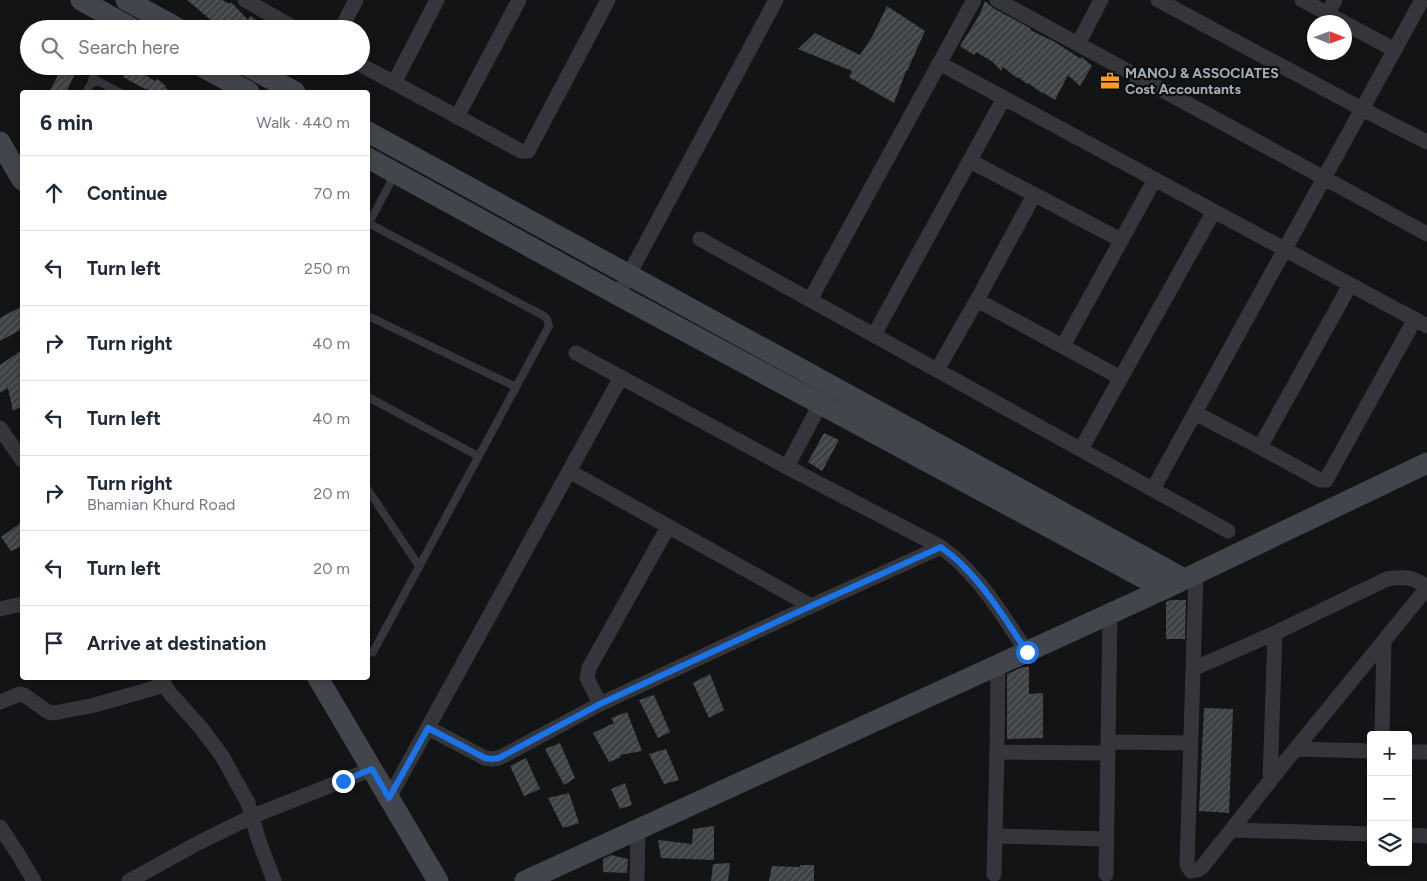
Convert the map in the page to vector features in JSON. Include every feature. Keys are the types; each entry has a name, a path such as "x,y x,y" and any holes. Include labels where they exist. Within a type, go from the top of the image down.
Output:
{"street":[{"path":"81,0 113,20"},
{"path":"126,0 162,20"},
{"path":"245,0 280,20"},
{"path":"346,20 356,0"},
{"path":"394,83 437,0"},
{"path":"457,118 519,0"},
{"path":"370,70 520,151 528,151 608,0"},
{"path":"618,295 776,0"},
{"path":"810,300 974,0"},
{"path":"997,0 1427,234"},
{"path":"1078,44 1101,0"},
{"path":"1158,0 1183,5 1362,109 1427,142"},
{"path":"1302,0 1327,14 1335,0"},
{"path":"1154,489 1422,0"},
{"path":"1352,27 1394,50"},
{"path":"939,62 1421,322 1326,480 1320,480 1195,413"},
{"path":"218,75 245,90"},
{"path":"264,75 291,90"},
{"path":"874,335 1004,98"},
{"path":"370,133 628,274 825,394 1164,589"},
{"path":"0,142 20,177"},
{"path":"370,159 618,295 825,394 1190,576"},
{"path":"970,161 1121,240"},
{"path":"1063,346 1155,178"},
{"path":"937,370 1034,195"},
{"path":"1081,449 1214,211"},
{"path":"700,239 1228,531"},
{"path":"1260,447 1350,285"},
{"path":"977,300 1121,378"},
{"path":"576,352 941,547 963,565 982,588 1027,652"},
{"path":"389,798 621,377"},
{"path":"787,466 825,394"},
{"path":"0,428 20,457"},
{"path":"525,881 1164,589 1427,463"},
{"path":"569,471 811,606"},
{"path":"600,704 587,678 589,668 668,527"},
{"path":"428,728 485,758 499,758 600,704 941,547"},
{"path":"1190,576 1193,669 1188,866 1191,871 1202,867 1427,587 1412,578 1399,577 1388,579 1275,633 1193,669"},
{"path":"0,609 20,604"},
{"path":"1106,874 1110,614"},
{"path":"1270,781 1275,633"},
{"path":"1382,731 1384,641"},
{"path":"994,874 998,665"},
{"path":"319,680 438,881"},
{"path":"0,702 20,694 48,712 54,713 95,705 162,682 202,728 222,756 248,803 258,838 274,881"},
{"path":"997,752 1191,743"},
{"path":"1296,750 1367,751"},
{"path":"1412,752 1427,752"},
{"path":"128,881 253,816 372,769"},
{"path":"0,827 34,881"},
{"path":"637,881 638,829"},
{"path":"1232,830 1367,834"},
{"path":"1412,835 1427,836"},
{"path":"995,836 1106,839"}],"lane":[{"path":"87,90 94,75"},
{"path":"91,84 98,81 115,90"},
{"path":"370,220 396,173"},
{"path":"370,225 544,316 549,326 374,652 370,653"},
{"path":"370,317 516,387"},
{"path":"370,398 478,456"},
{"path":"370,493 420,566"}],"building":[{"path":"187,0 222,0 230,4 231,2 248,20 219,20 211,20"},
{"path":"985,1 993,8 1030,28 1032,31 1055,42 1081,59 1082,57 1092,66 1080,86 1068,75 1055,100 1017,78 1003,67 1001,71 993,62 976,52 974,55 960,46 980,14"},
{"path":"887,6 925,31 906,71 894,103 849,77 852,71 798,49 815,33 860,55 872,37"},
{"path":"250,16 256,20 248,20"},
{"path":"58,75 74,75 67,90 50,90"},
{"path":"124,75 145,75 155,81 157,79 169,90 148,90 123,77"},
{"path":"20,307 20,330 0,341 0,318"},
{"path":"20,351 20,407 13,411 8,388 0,393 0,365"},
{"path":"824,433 839,440 822,471 808,462"},
{"path":"20,523 20,547 11,551 1,537"},
{"path":"1186,600 1185,639 1166,639 1166,602"},
{"path":"1023,667 1029,667 1029,694 1043,693 1043,738 1007,739 1007,674"},
{"path":"710,674 724,710 709,718 693,683"},
{"path":"654,695 670,732 658,738 639,700"},
{"path":"1204,708 1233,709 1229,813 1199,811"},
{"path":"627,712 642,751 620,755 621,757 609,762 593,733 614,723 611,718"},
{"path":"560,743 575,778 564,785 545,749"},
{"path":"666,749 679,780 664,784 649,754"},
{"path":"526,758 540,789 524,796 510,766"},
{"path":"625,783 632,805 620,809 611,789"},
{"path":"569,793 579,823 563,828 548,798"},
{"path":"714,826 714,860 661,858 658,840 692,844 693,829"},
{"path":"611,855 628,859 627,873 603,872 603,859"},
{"path":"730,863 728,881 711,881 713,864"},
{"path":"800,865 814,865 814,881 769,881 772,866 800,867"}],"place":[{"name":"MANOJ & ASSOCIATES Cost Accountants","path":"1110,81"}],"route":[{"path":"343,781 372,769 389,798 428,728 485,758 499,758 600,704 941,547 963,565 982,588 1027,652"}]}
